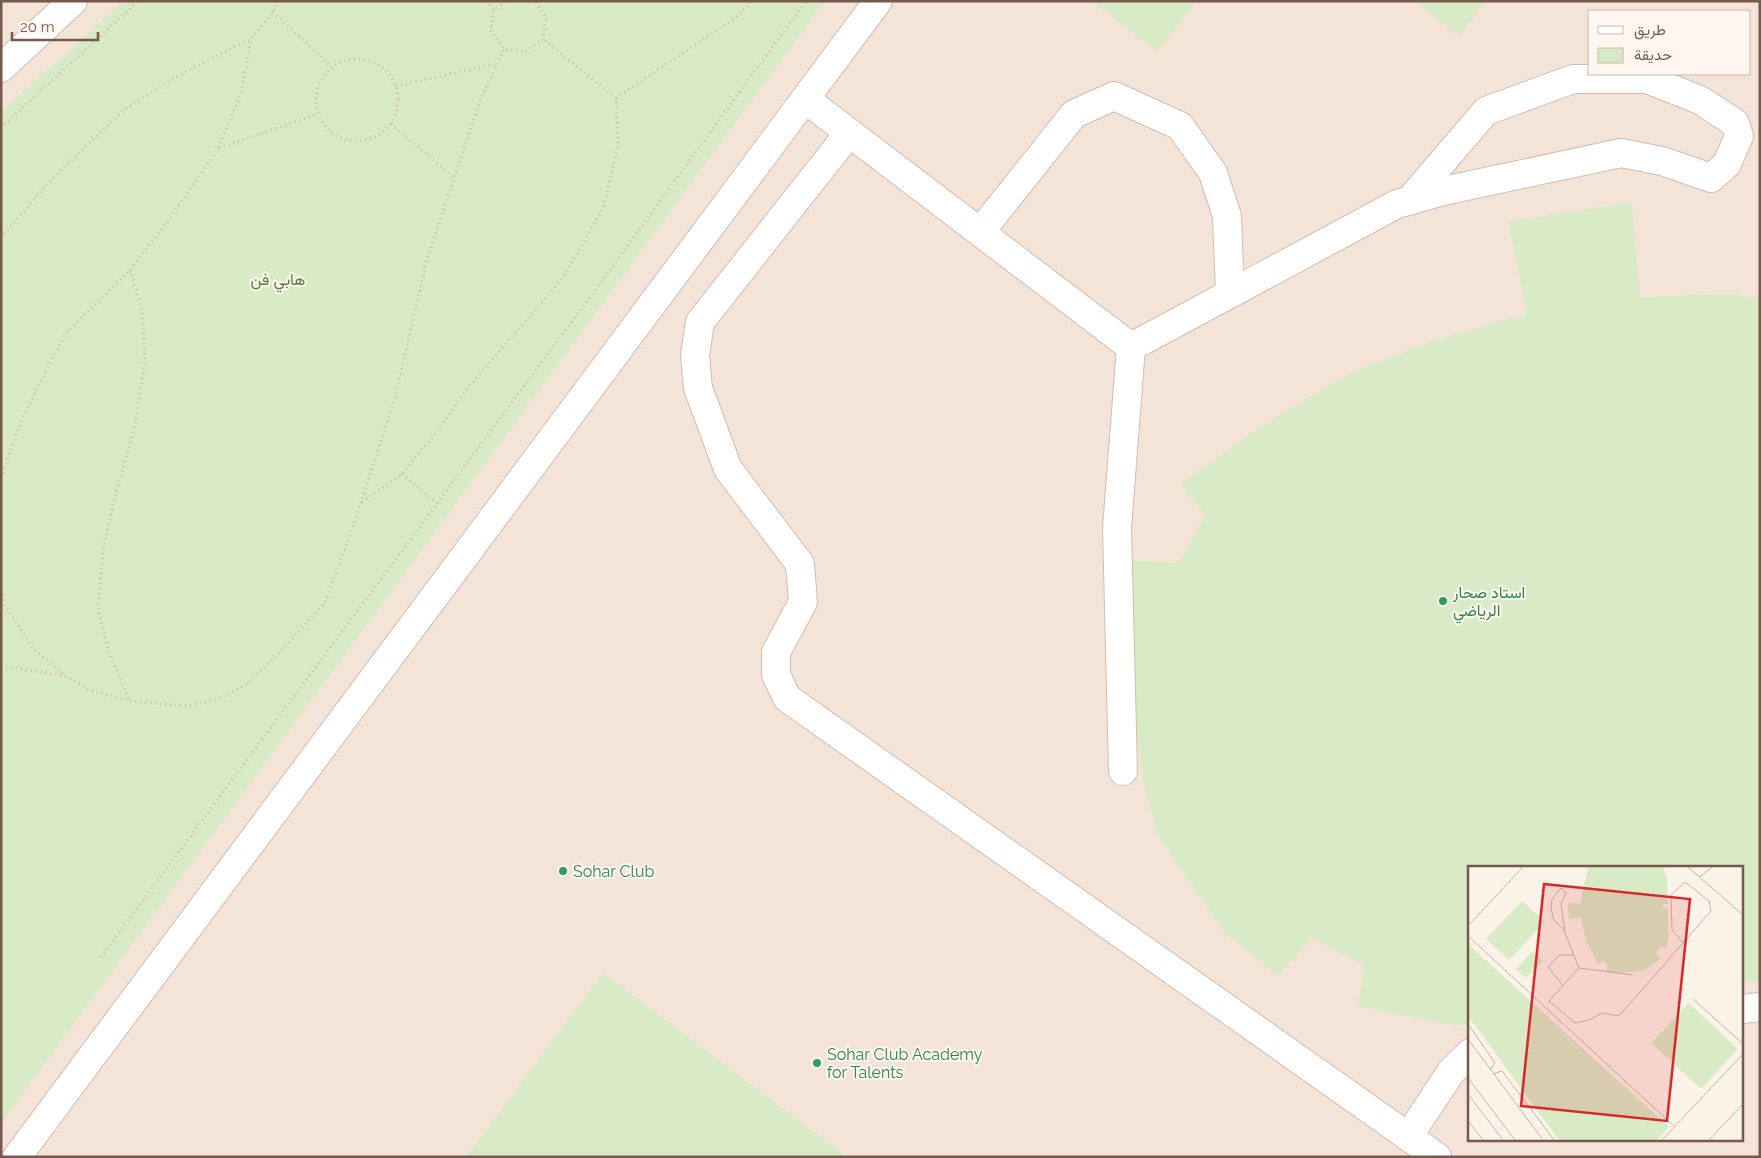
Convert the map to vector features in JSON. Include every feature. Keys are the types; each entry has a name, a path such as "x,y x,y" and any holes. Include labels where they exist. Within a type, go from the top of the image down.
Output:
{"street":[{"path":"1,68 73,1"},
{"path":"17,1157 878,1"},
{"path":"1131,347 1397,204 1409,201 1443,191 1621,153 1662,161 1711,178 1727,164 1740,136 1735,124 1700,100 1648,79 1573,79 1486,111 1409,201"},
{"path":"980,232 1074,114 1114,96 1180,126 1213,173 1227,216 1230,294"},
{"path":"805,100 1131,347"},
{"path":"849,133 700,322 695,355 698,388 728,469 800,564 803,602 776,652 776,675 787,698 1437,1157"},
{"path":"1123,771 1117,528 1131,347"},
{"path":"1744,1009 1760,1007"},
{"path":"1408,1137 1451,1072 1468,1055"}],"path":[{"path":"1,128 138,1"},
{"path":"1,238 50,181 125,109 188,70 251,39 273,12 279,1"},
{"path":"486,1 494,10"},
{"path":"505,1 494,10 491,31 504,49 526,52 543,39 546,17 535,1"},
{"path":"616,98 735,18 753,1"},
{"path":"101,957 806,1"},
{"path":"273,12 331,66"},
{"path":"1,478 22,419 65,334 130,270 168,221 218,149 241,93 251,39"},
{"path":"361,502 402,474 437,431 470,385 563,278 604,206 618,144 616,98 543,39"},
{"path":"1,590 5,605 34,650 66,676 89,690 130,701 187,706 218,699 246,685 324,604 361,502 395,398 427,259 480,98 504,49"},
{"path":"356,58 380,65 396,86 398,106 391,124 374,139 351,142 331,132 318,114 317,88 331,66 356,58"},
{"path":"396,86 497,64"},
{"path":"218,149 318,114"},
{"path":"391,124 454,178"},
{"path":"130,270 142,308 145,359 134,430 116,492 103,549 98,608 110,656 130,701"},
{"path":"402,474 437,503"},
{"path":"1,670 15,668 66,676"}],"shaded area":[{"path":"1,1 1760,1 1760,1157 1,1157"}],"green space":[{"name":"هابي فن","path":"124,1 825,1 1,1123 1,112"},
{"path":"1092,1 1196,1 1158,52"},
{"path":"1414,1 1486,1 1459,36"},
{"name":"استاد صحار الرياضي","path":"1632,202 1640,297 1731,294 1760,298 1760,981 1744,983 1744,866 1468,866 1468,1024 1456,1026 1357,1006 1365,966 1312,937 1278,976 1224,932 1159,837 1145,791 1132,703 1129,560 1178,563 1206,514 1180,485 1241,441 1305,399 1370,365 1392,356 1527,314 1508,222"},
{"path":"603,973 847,1157 466,1157"}],"place":[{"name":"استاد صحار الرياضي","path":"1443,601"},
{"name":"Sohar Club","path":"563,871"},
{"name":"Sohar Club Academy for Talents","path":"817,1063"}]}
